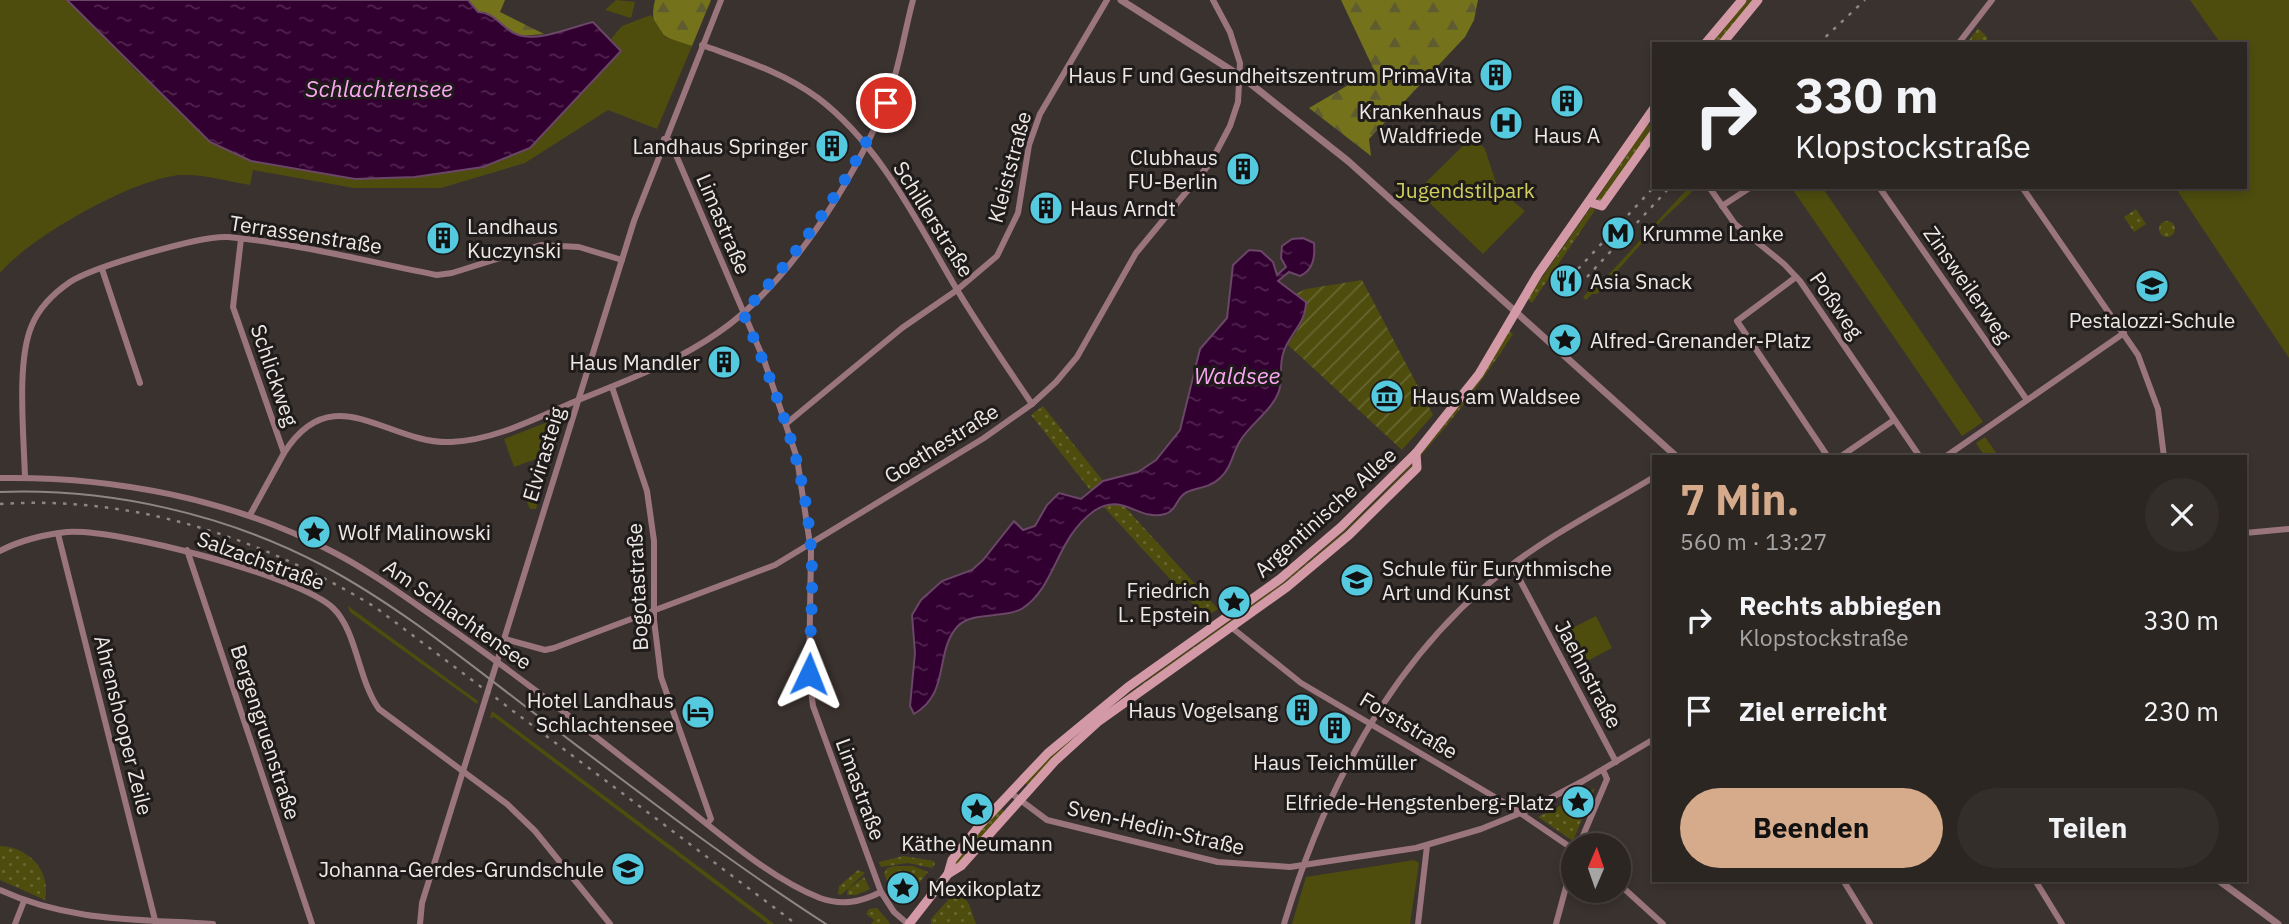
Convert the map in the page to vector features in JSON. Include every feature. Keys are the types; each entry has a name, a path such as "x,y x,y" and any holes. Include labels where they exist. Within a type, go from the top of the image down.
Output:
{"main road":[{"path":"1707,42 1742,0"},
{"path":"1724,42 1758,0"},
{"name":"Argentinische Allee","path":"948,874 952,860 1048,753 1094,712 1280,579 1342,527 1416,453 1471,386 1548,260 1652,112"},
{"path":"1589,202 1602,206 1652,136"},
{"name":"Argentinische Allee","path":"909,924 948,874 961,866 1055,761 1099,722 1287,587 1349,535 1417,468 1416,453"}],"street":[{"name":"Elvirasteig","path":"420,924 422,903 465,772 622,260 664,139 721,0"},
{"path":"284,453 303,429 338,416 372,420 411,436 450,442 498,433 612,387 696,347 743,313 779,276 811,234 865,145 887,100 913,0"},
{"name":"Kleiststraße","path":"787,423 902,328 986,268 1004,244 1018,213 1029,145 1040,114 1107,0"},
{"path":"1121,0 1242,77 1357,167 1675,455"},
{"path":"1213,0 1238,54 1242,77"},
{"path":"1960,42 1992,0"},
{"name":"Schillerstraße","path":"702,45 761,65 794,83 819,99 865,145 912,211 957,290 1032,404"},
{"name":"Goethestraße","path":"505,639 545,650 775,565 984,438 1032,404 1077,357 1136,253 1211,162 1234,114 1242,77"},
{"name":"Limastraße","path":"664,139 670,141 787,423 802,484 811,544 811,693 819,726 881,892 894,912 909,924"},
{"name":"Poßweg","path":"1710,189 1741,230 1796,277 1919,455"},
{"path":"1722,206 1748,189"},
{"name":"Zinsweilerweg","path":"1880,189 2027,400"},
{"path":"2023,189 2138,355 2153,394 2164,455"},
{"name":"Terrassenstraße","path":"25,478 24,361 32,324 54,293 73,280 102,269 214,238 241,239 437,275 452,274 541,245 579,247 622,260"},
{"name":"Schlickweg","path":"241,239 233,307 284,453 250,515"},
{"path":"102,269 140,383"},
{"path":"1796,277 1737,321 1827,455"},
{"path":"1948,455 2124,333"},
{"name":"Bogotastraße","path":"612,387 648,491 654,541 653,611 661,677 711,819 708,824"},
{"path":"1843,455 1894,420"},
{"name":"Am Schlachtensee","path":"0,478 106,484 157,492 250,515 320,546 358,566 498,661 747,854 820,897 846,903 881,892"},
{"path":"1284,924 1303,866 1332,793 1371,721 1435,637 1468,602 1512,565 1652,478"},
{"path":"2247,533 2289,529"},
{"name":"Salzachstraße","path":"0,551 58,534 119,536 187,550 301,590 326,602 342,619 368,694 379,709 465,772 536,831 610,924"},
{"name":"Ahrenshooper Zeile","path":"58,534 155,922"},
{"name":"Bergengruenstraße","path":"187,550 312,924"},
{"name":"Jaehnstraße","path":"1512,565 1616,762"},
{"name":"Forststraße","path":"1231,628 1301,683 1371,721 1521,813 1561,841"},
{"name":"Sven-Hedin-Straße","path":"1011,793 1047,820 1185,855 1246,866 1303,866 1427,846 1521,813 1603,770 1652,740"},
{"path":"1584,833 1606,779 1603,770"},
{"path":"1418,924 1427,846"},
{"path":"1844,882 1870,924"},
{"path":"2036,882 2062,924"},
{"path":"2221,882 2278,924"},
{"path":"0,890 24,901 76,916 213,924"},
{"path":"1631,895 1664,924"},
{"path":"15,924 24,901"},
{"path":"1556,924 1562,903"}],"green space":[{"path":"0,0 67,0 135,70 251,161 355,179 415,177 483,167 530,148 620,52 611,39 622,26 651,15 665,37 692,46 657,129 608,110 525,163 441,188 354,188 253,170 250,185 198,176 181,175 161,179 111,198 58,227 34,243 0,273"},
{"path":"468,0 505,0 500,12 544,34 519,36 485,12 478,12"},
{"path":"616,0 635,2 631,18 605,10"},
{"path":"655,0 711,0 692,46 666,37 660,32 654,20"},
{"path":"1341,0 1478,0 1474,20 1465,37 1369,139 1371,156 1309,108 1374,70"},
{"path":"1747,0 1753,0 1719,42 1713,42"},
{"path":"2190,0 2289,0 2289,358 2176,189 2247,189 2247,42 2220,42"},
{"path":"1978,28 1987,37 1988,42 1968,42"},
{"path":"1648,124 1652,126 1600,202 1596,200"},
{"name":"Jugendstilpark","path":"1473,136 1485,149 1498,189 1525,211 1483,254 1417,191"},
{"path":"1687,189 1695,189 1663,219 1597,294 1592,294 1586,300 1583,297 1594,285 1600,284"},
{"path":"1792,189 1823,189 1983,422 1962,436"},
{"path":"1591,207 1595,210 1532,303 1527,299"},
{"path":"2136,209 2146,224 2134,232 2124,217"},
{"path":"2167,221 2175,229 2167,237 2159,229"},
{"path":"1362,280 1433,415 1402,450 1287,344 1301,324 1306,308 1306,302 1295,294 1306,289"},
{"path":"1509,331 1513,334 1462,407 1404,474 1341,536 1272,592 1084,731 1028,786 1024,782 1082,730 1271,591 1373,504 1433,440 1460,405"},
{"path":"1043,406 1103,481 1091,491 1031,415"},
{"path":"560,417 563,419 536,509 530,509 527,502 537,499 550,454 514,467 504,439"},
{"path":"1985,437 1998,455 1984,455 1976,443"},
{"path":"1118,503 1123,505 1218,609 1205,617 1103,506"},
{"path":"348,606 478,701 477,704 350,612"},
{"path":"1596,616 1612,648 1574,668 1557,636"},
{"path":"492,711 774,924 768,924 494,717 490,718"},
{"name":"Elfriede-Hengstenberg-Platz","path":"1595,788 1576,833 1561,833 1538,817"},
{"path":"1000,808 1005,812 957,866 954,863"},
{"path":"0,846 20,851 36,862 45,879 45,900 0,880"},
{"path":"903,856 934,861 935,864 932,868 908,863 881,867 879,862"},
{"path":"1414,860 1419,863 1410,924 1292,924 1306,877"},
{"path":"913,866 928,872 903,903 893,895 884,874 887,868"},
{"path":"858,870 865,873 841,895 838,894 839,886"},
{"path":"864,877 870,889 856,895 847,895 848,889"},
{"path":"957,890 969,904 976,924 931,924 931,919"},
{"path":"877,908 890,924 871,924 874,920 866,914 869,909"}],"water":[{"name":"Schlachtensee","path":"67,0 468,0 478,12 493,17 511,31 524,36 554,33 593,22 621,51 530,148 483,167 415,177 355,179 251,161 210,142"},
{"name":"Waldsee","path":"1303,238 1314,243 1311,266 1300,276 1289,272 1278,281 1306,302 1303,317 1285,347 1279,391 1272,405 1240,441 1224,474 1212,484 1183,494 1172,510 1165,514 1147,514 1114,504 1094,511 1072,534 1034,599 1016,611 972,618 958,626 946,647 933,695 926,705 914,714 910,706 915,653 912,615 921,600 942,581 972,570 1014,521 1023,530 1035,526 1047,505 1059,493 1081,499 1103,481 1138,472 1156,460 1180,430 1200,349 1227,318 1233,265 1249,250 1261,251 1273,262 1277,275 1286,267 1281,258 1282,246 1292,239"}],"tram line":[{"path":"0,492 83,495 166,508 246,532 322,565 408,618 683,825 826,924"}],"railway":[{"path":"1820,42 1865,0"},
{"path":"1578,269 1652,189"},
{"path":"1587,277 1668,189"},
{"path":"0,504 50,503 148,514 242,542 332,582 375,607 796,924"}],"place":[{"name":"Haus F und Gesundheitszentrum PrimaVita","path":"1496,75"},
{"name":"Haus A","path":"1567,101"},
{"name":"Krankenhaus Waldfriede","path":"1506,123"},
{"name":"Landhaus Springer","path":"832,146"},
{"name":"Clubhaus FU-Berlin","path":"1243,169"},
{"name":"Haus Arndt","path":"1046,208"},
{"name":"Krumme Lanke","path":"1618,233"},
{"name":"Landhaus Kuczynski","path":"443,238"},
{"name":"Asia Snack","path":"1566,281"},
{"name":"Pestalozzi-Schule","path":"2152,286"},
{"name":"Alfred-Grenander-Platz","path":"1565,340"},
{"name":"Haus Mandler","path":"724,362"},
{"name":"Haus am Waldsee","path":"1387,396"},
{"name":"Wolf Malinowski","path":"314,532"},
{"name":"Schule für Eurythmische Art und Kunst","path":"1357,580"},
{"name":"Friedrich L. Epstein","path":"1234,602"},
{"name":"Haus Vogelsang","path":"1302,710"},
{"name":"Hotel Landhaus Schlachtensee","path":"698,712"},
{"name":"Haus Teichmüller","path":"1335,728"},
{"name":"Elfriede-Hengstenberg-Platz","path":"1578,802"},
{"name":"Käthe Neumann","path":"977,809"},
{"name":"Johanna-Gerdes-Grundschule","path":"628,869"},
{"name":"Mexikoplatz","path":"903,888"}],"route":[{"path":"809,674 811,551 802,484 797,458 774,387 743,313 779,276 811,234 842,188 886,103"}]}
